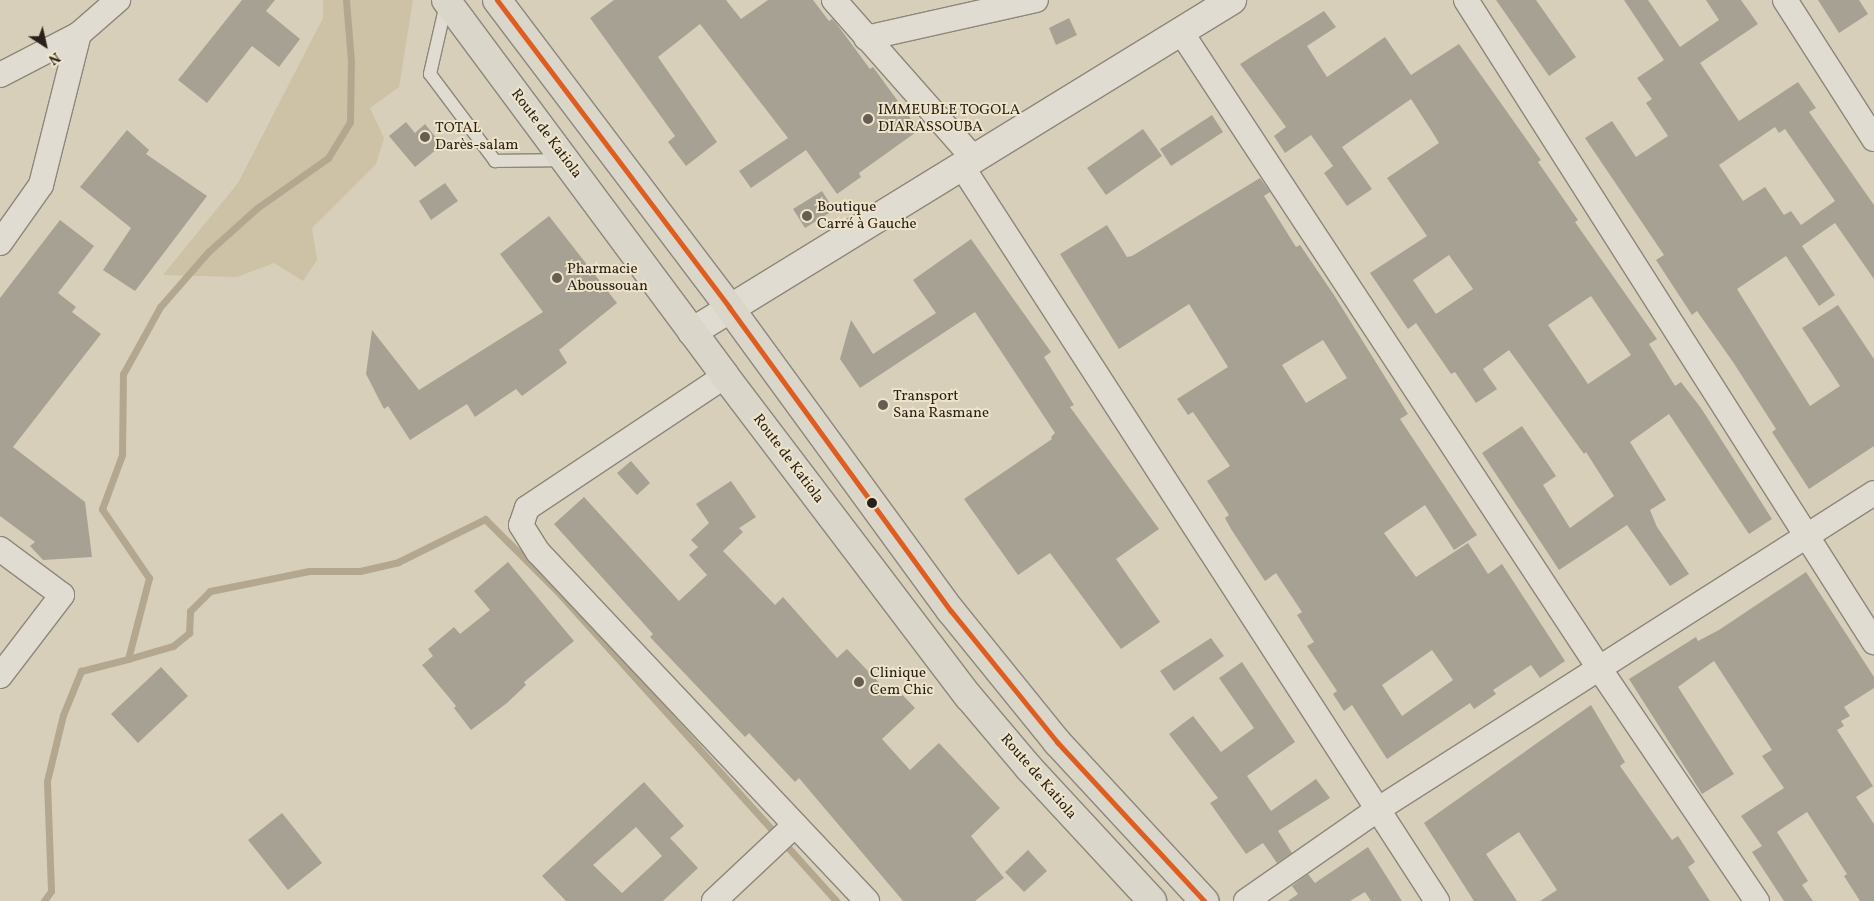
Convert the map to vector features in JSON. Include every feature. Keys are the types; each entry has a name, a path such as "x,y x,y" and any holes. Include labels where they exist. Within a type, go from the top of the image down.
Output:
{"highway":[{"path":"497,0 729,307 950,611 1057,742 1204,901"},
{"name":"Route de Katiola","path":"446,1 725,376 969,697 1028,768 1152,901"}],"street":[{"path":"0,75 79,34 118,0"},
{"path":"834,0 968,163 1377,810 1437,901"},
{"path":"866,38 1036,0"},
{"path":"1466,0 1874,642"},
{"path":"1784,0 1874,139"},
{"path":"692,332 729,307 1181,32 1225,2"},
{"path":"1181,32 1599,668 1757,901"},
{"path":"0,243 41,185 79,34"},
{"path":"725,376 527,508 521,525 538,552 867,901"},
{"path":"1246,901 1377,810 1807,538 1874,493"},
{"path":"0,549 62,595 0,676"},
{"path":"714,901 795,824"}],"lane":[{"path":"446,1 430,74 483,145 495,160 565,160"}],"shaded area":[{"path":"323,0 413,0 399,87 370,108 384,138 376,164 312,228 317,260 303,281 274,263 237,277 163,275 238,183 323,18"}],"building":[{"path":"242,0 275,0 266,11 300,39 279,67 252,46 207,103 178,80"},
{"path":"614,0 726,0 741,19 768,0 813,0 829,21 832,19 836,23 870,69 873,67 919,130 859,173 861,177 837,194 806,150 751,188 739,171 788,138 700,24 658,57 717,142 686,166 668,142 675,136 590,18"},
{"path":"1496,0 1536,0 1576,57 1549,76"},
{"path":"1624,0 1648,0 1680,47 1719,20 1706,0 1741,0 1758,24 1700,63 1739,121 1798,82 1816,108 1809,112 1874,205 1874,279 1835,223 1802,246 1835,295 1819,306 1786,256 1737,289 1810,406 1840,386 1802,328 1838,305 1874,359 1874,446 1809,489 1772,432 1776,429 1733,362 1697,311 1692,315 1656,260 1664,255 1585,138 1612,121 1636,157 1668,136 1646,103 1652,99 1637,78 1664,60","holes":["1775,127 1779,133 1785,129 1835,201 1801,225 1791,211 1784,215 1765,187 1743,201 1719,165"]},
{"path":"1818,0 1859,0 1868,14 1839,33"},
{"path":"1324,11 1336,27 1307,46 1327,77 1385,37 1411,75 1459,44 1541,160 1538,162 1578,220 1575,222 1657,339 1649,344 1675,386 1681,382 1701,408 1772,519 1749,534 1669,414 1630,442 1666,500 1650,510 1657,527 1689,574 1670,586 1627,525 1559,570 1482,453 1522,426 1556,476 1543,485 1570,528 1614,496 1586,452 1584,454 1509,350 1483,369 1497,389 1476,403 1455,372 1451,374 1416,323 1408,329 1370,273 1427,236 1387,178 1439,143 1431,130 1411,99 1342,147 1372,189 1347,206 1324,173 1333,166 1311,135 1285,153 1274,136 1286,127 1240,64","holes":["1449,255 1473,289 1436,314 1413,280","1591,296 1631,355 1588,384 1548,325"]},
{"path":"1069,18 1077,35 1056,45 1049,28"},
{"path":"1212,115 1223,132 1171,166 1160,149"},
{"path":"406,122 415,133 425,124 442,145 415,167 389,136"},
{"path":"1143,129 1162,156 1106,195 1087,168"},
{"path":"127,130 149,150 146,154 207,196 135,291 103,270 131,228 80,187"},
{"path":"1260,178 1270,192 1264,196 1296,247 1300,245 1334,295 1408,414 1400,419 1477,535 1454,550 1425,505 1384,533 1416,577 1468,543 1488,574 1502,564 1565,661 1540,678 1531,665 1493,690 1496,694 1474,709 1470,703 1387,759 1352,705 1344,711 1333,694 1337,691 1307,646 1314,642 1297,615 1302,612 1276,573 1265,581 1231,529 1225,518 1229,515 1207,481 1230,466 1193,412 1188,415 1177,399 1228,367 1189,304 1119,349 1060,254 1107,225 1127,257 1132,256","holes":["1323,340 1347,378 1306,403 1282,365","1432,650 1453,680 1402,716 1382,685"]},
{"path":"445,183 458,201 431,220 419,201"},
{"path":"822,191 834,210 805,228 793,209"},
{"path":"549,216 617,303 559,350 567,363 522,396 516,389 475,417 467,404 410,440 388,406 384,409 366,374 372,330 419,390 543,312 500,254"},
{"path":"60,220 94,246 58,293 76,307 72,312 101,334 13,447 85,502 92,557 43,560 30,546 35,542 0,516 0,298"},
{"path":"971,239 1051,352 1044,357 1074,405 1070,407 1159,529 1116,559 1160,622 1121,649 1050,553 1018,575 964,499 1052,439 1051,437 1055,433 975,312 860,388 840,359 851,320 873,354 936,313 913,280"},
{"path":"631,461 650,483 637,495 617,473"},
{"path":"731,481 756,517 739,528 743,532 723,551 775,605 783,597 837,658 847,649 888,692 894,686 915,708 882,739 910,770 939,743 1000,808 971,836 1004,878 975,901 903,901 799,778 795,782 749,733 745,737 650,637 653,634 554,524 584,497 679,601 707,575 689,555 698,547 691,540 709,523 696,504"},
{"path":"508,562 574,641 524,682 526,685 507,703 471,730 454,708 456,706 422,665 433,656 428,649 454,627 460,634 490,610 474,591"},
{"path":"1806,572 1874,677 1874,688 1844,707 1850,716 1841,721 1844,726 1837,730 1873,786 1856,797 1874,824 1874,901 1860,901 1844,876 1847,874 1807,812 1777,832 1808,881 1802,885 1813,901 1784,901 1752,852 1762,846 1741,816 1784,788 1762,756 1772,750 1714,661 1678,687 1734,774 1702,794 1629,679 1696,637 1698,641 1719,630"},
{"path":"1211,638 1224,656 1174,691 1160,671"},
{"path":"1242,662 1295,742 1247,776 1271,811 1316,779 1330,798 1278,831 1292,853 1277,863 1263,843 1246,854 1210,803 1218,798 1169,734 1193,716 1221,752 1254,728 1219,678"},
{"path":"161,667 188,696 138,743 111,714"},
{"path":"1591,705 1625,762 1620,766 1672,840 1678,836 1695,862 1688,867 1710,901 1540,901 1557,890 1519,832 1486,854 1517,901 1474,901 1424,823"},
{"path":"644,782 684,826 670,838 698,868 663,901 566,901 542,876","holes":["636,827 662,856 622,893 593,865"]},
{"path":"282,813 322,863 288,890 248,840"},
{"path":"1368,847 1402,901 1371,901 1365,892 1350,901 1288,901 1298,894 1292,886 1308,874 1315,883"},
{"path":"1028,850 1047,871 1024,892 1005,872"}],"waterway":[{"path":"44,901 51,891 47,781 63,715 81,671 128,659 149,578 102,509 122,455 123,374 160,307 208,252 257,208 328,158 350,122 351,61 346,0"},
{"path":"128,659 173,646 189,633 190,611 210,591 309,571 360,571 398,562 485,519 558,592 836,901"}],"transit line":[{"path":"497,0 729,307 951,611 1057,742 1204,901"}],"place":[{"name":"IMMEUBLE TOGOLA DIARASSOUBA","path":"868,119"},
{"name":"TOTAL Darès-salam","path":"425,137"},
{"name":"Boutique Carré à Gauche","path":"807,216"},
{"name":"Pharmacie Aboussouan","path":"557,278"},
{"name":"Transport Sana Rasmane","path":"883,405"},
{"name":"Clinique Cem Chic","path":"859,682"}]}
